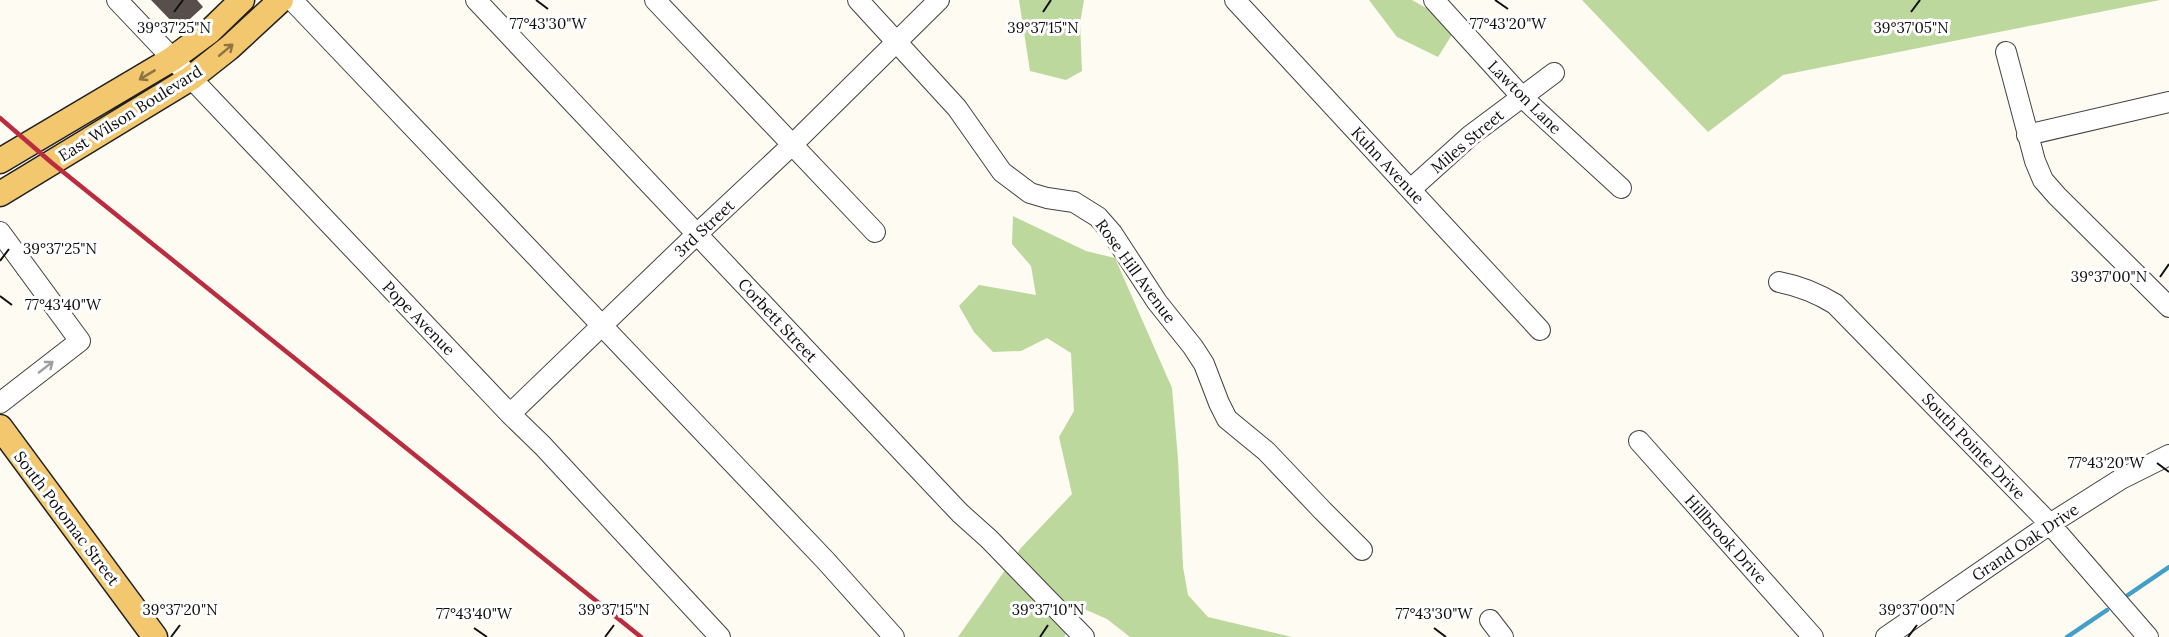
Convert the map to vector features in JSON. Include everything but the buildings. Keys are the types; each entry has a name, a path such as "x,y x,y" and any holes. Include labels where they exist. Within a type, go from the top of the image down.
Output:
{"main road":[{"name":"East Wilson Boulevard","path":"0,160 172,59 210,31 242,0"},
{"name":"East Wilson Boulevard","path":"0,194 191,78 229,48 281,0"},
{"name":"South Potomac Street","path":"0,427 150,630"}],"street":[{"name":"Pope Avenue","path":"117,0 543,446 720,637"},
{"path":"292,0 826,561 894,637"},
{"name":"Corbett Street","path":"476,0 960,513 997,547 1084,637"},
{"path":"656,0 875,232"},
{"name":"Rose Hill Avenue","path":"858,0 957,108 1002,172 1030,193 1074,202 1098,217 1112,233 1157,302 1199,355 1227,419 1266,451 1362,550"},
{"name":"3rd Street","path":"510,414 792,145 939,0"},
{"name":"Kuhn Avenue","path":"1235,0 1540,330"},
{"name":"Lawton Lane","path":"1434,0 1522,97 1621,188"},
{"path":"2006,52 2027,135 2043,180 2169,307"},
{"name":"Miles Street","path":"1411,189 1471,135 1554,73"},
{"path":"2027,135 2169,102"},
{"path":"0,232 80,341 0,403"},
{"name":"South Pointe Drive","path":"1779,282 1797,285 1835,304 2050,524 2148,637"},
{"name":"Hillbrook Drive","path":"1639,441 1813,637"},
{"name":"Grand Oak Drive","path":"1886,637 2050,524 2121,479 2169,455"},
{"path":"1490,620 1503,637"}],"green space":[{"path":"1019,0 1084,0 1080,23 1082,71 1066,80 1030,71"},
{"path":"1369,0 1412,0 1433,12 1453,33 1438,57 1397,37"},
{"path":"1582,0 2160,0 1783,75 1708,132"},
{"path":"1013,216 1086,251 1115,258 1172,388 1183,567 1188,595 1208,617 1292,637 1130,637 1107,619 1082,608 1064,637 958,637 1020,549 1072,494 1059,437 1074,411 1071,353 1047,338 1021,351 993,352 974,332 959,306 979,285 1036,295 1031,266 1012,244"}],"waterway":[{"path":"2128,595 2169,567"},
{"path":"2067,637 2107,610"}],"railway":[{"path":"0,118 52,163 641,637"}]}
